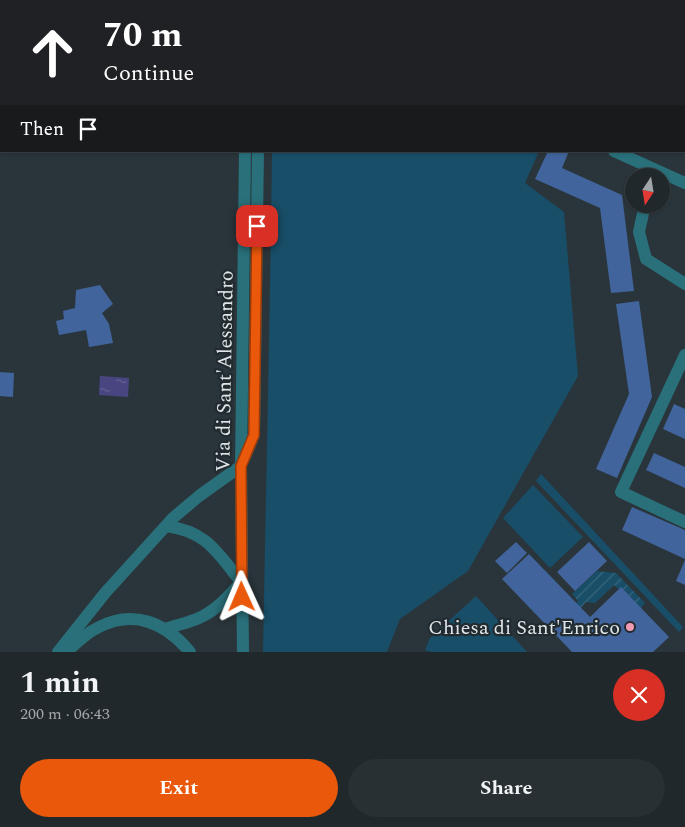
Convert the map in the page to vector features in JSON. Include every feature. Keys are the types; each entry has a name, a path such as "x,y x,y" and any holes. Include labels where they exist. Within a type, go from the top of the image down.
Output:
{"street":[{"name":"Via di Sant'Alessandro","path":"243,652 241,466 245,152"},
{"path":"58,652 105,593 166,526 199,496 241,466 254,435 258,152"},
{"path":"616,152 643,168"},
{"path":"670,178 685,183"},
{"path":"642,213 639,232 646,259 685,284"},
{"path":"685,355 621,492 685,522"},
{"path":"164,629 207,614 218,606 241,582 212,546 203,539 185,530 166,526"},
{"path":"66,652 93,630 116,621 129,620 147,621 164,629 190,652"}],"shaded area":[{"path":"272,152 539,152 525,183 564,212 578,376 468,571 400,619 387,652 263,652"},
{"path":"541,474 683,627 679,632 536,481"},
{"path":"533,485 583,537 550,568 503,518"},
{"path":"597,571 616,573 645,603 640,609 614,585 595,603 586,602 579,610 574,605 578,601 572,594"},
{"path":"476,596 527,652 431,652 425,650 430,638"}],"water":[{"path":"100,376 129,378 128,397 99,395"}],"building":[{"path":"548,152 569,152 562,168 622,195 634,291 611,293 600,208 535,179"},
{"path":"100,285 113,304 102,313 109,324 113,343 89,347 86,330 59,335 56,321 64,319 63,311 75,308 76,290"},
{"path":"639,301 652,397 617,478 596,469 629,394 616,304"},
{"path":"0,372 14,373 13,397 0,396"},
{"path":"674,404 685,409 685,439 663,429"},
{"path":"654,453 685,467 685,488 646,470"},
{"path":"632,507 685,530 685,559 622,530"},
{"path":"516,542 527,553 507,573 495,561"},
{"path":"589,542 607,561 575,591 557,572"},
{"path":"529,554 590,617 621,587 669,637 653,652 572,652 502,579"},
{"path":"685,560 685,585 676,581"}],"place":[{"name":"Chiesa di Sant'Enrico","path":"630,627"}],"route":[{"path":"242,597 241,466 254,435 257,226"}]}
